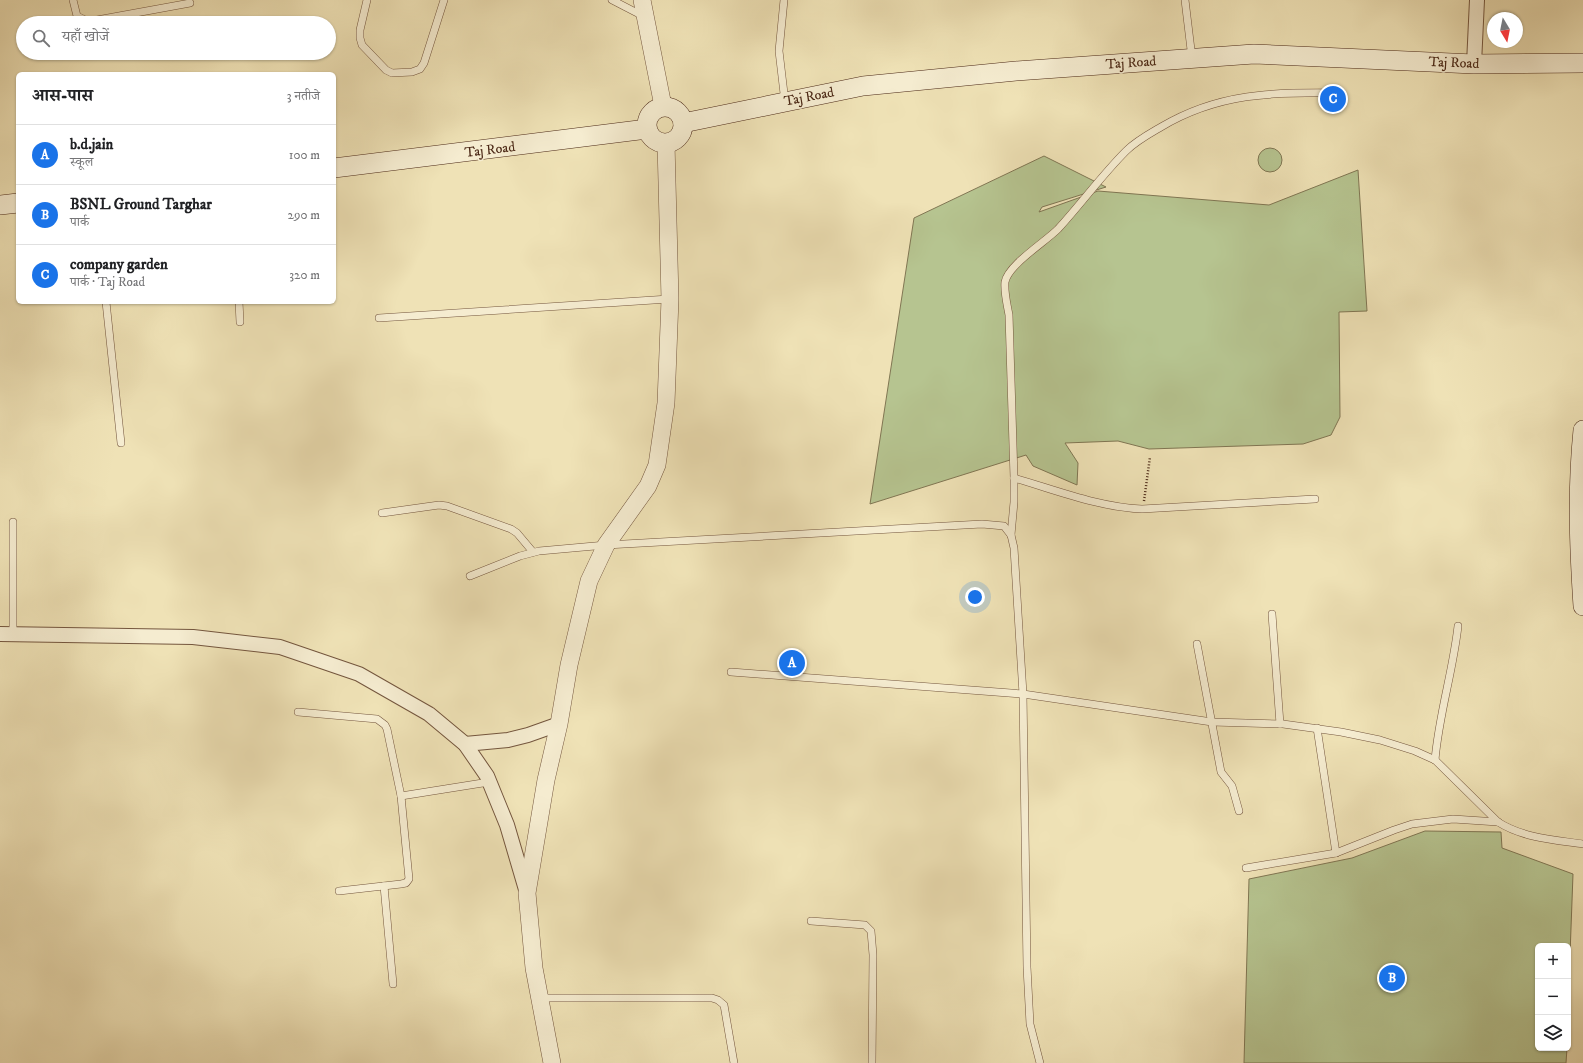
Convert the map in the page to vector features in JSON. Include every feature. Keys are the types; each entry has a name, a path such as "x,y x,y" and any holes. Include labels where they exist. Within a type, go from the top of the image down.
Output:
{"main road":[{"name":"Taj Road","path":"683,123 863,86 1192,58 1254,54 1474,64 1583,63"},
{"path":"663,106 674,109 678,112 683,123 681,134 677,139 666,143 656,141 648,134 646,124 649,114 653,110 663,106"},
{"name":"Taj Road","path":"336,168 647,129"},
{"path":"0,205 16,203"},
{"path":"1583,430 1579,465 1578,527 1583,606"}],"street":[{"path":"642,0 663,106"},
{"path":"1474,64 1477,0"},
{"path":"527,893 546,780 559,724 569,665 589,581 606,545 648,486 657,465 666,403 670,299 666,143"},
{"path":"6,634 193,637 280,647 358,674 429,714 465,744 487,776 507,825 527,893 534,968 552,1063"},
{"path":"465,744 508,740 528,735 559,724"}],"lane":[{"path":"73,0 77,16"},
{"path":"367,0 360,30 362,45 386,70 392,73 412,72 420,68 424,63 444,0"},
{"path":"612,0 645,17"},
{"path":"784,0 779,51 785,102"},
{"path":"1185,0 1192,58"},
{"path":"119,16 190,3"},
{"path":"1011,535 1014,502 1014,478 1009,315 1005,281 1011,269 1057,230 1126,151 1144,137 1171,121 1209,105 1260,94 1292,92 1337,93"},
{"path":"379,318 670,299"},
{"path":"106,304 121,443"},
{"path":"239,304 240,322"},
{"path":"1014,478 1100,504 1124,508 1142,509 1315,499"},
{"path":"382,513 439,505 447,506 511,529 518,533 533,552"},
{"path":"6,634 13,522"},
{"path":"470,576 533,552 606,545 982,524 1002,525 1007,528 1011,535 1014,548 1023,694 1027,967 1030,1024 1040,1063"},
{"path":"1272,614 1280,724"},
{"path":"1435,760 1438,733 1453,662 1458,626"},
{"path":"1197,644 1221,772 1232,786 1239,811"},
{"path":"731,672 1023,694 1212,722 1280,724 1317,728 1380,740 1415,751 1435,760 1498,822 1512,829 1546,839 1583,844"},
{"path":"298,712 377,719 388,728 401,796 409,879 406,883 339,891"},
{"path":"1317,728 1336,853"},
{"path":"401,796 489,782"},
{"path":"1246,868 1336,853 1412,824 1453,819 1498,822"},
{"path":"384,886 393,984"},
{"path":"811,921 865,925 871,931 873,955 872,1063"},
{"path":"539,998 712,998 718,1000 724,1005 734,1063"}],"path":[{"path":"1142,509 1150,457"}],"green space":[{"path":"1270,148 1275,149 1281,155 1281,165 1275,171 1270,172 1265,171 1259,165 1258,160 1259,155 1265,149"},
{"path":"1044,156 1106,187 1042,207 1039,212 1098,191 1269,205 1358,170 1367,311 1339,312 1340,417 1331,435 1303,444 1149,449 1118,441 1065,443 1078,463 1077,485 1033,466 1026,455 870,504 914,218"},
{"path":"1425,831 1501,832 1502,848 1573,874 1570,943 1535,943 1535,1051 1567,1051 1566,1063 1244,1063 1249,879 1352,858"}],"place":[{"name":"company garden","path":"1333,99"},
{"name":"b.d.jain","path":"792,663"},
{"name":"BSNL Ground Targhar","path":"1392,978"}]}
